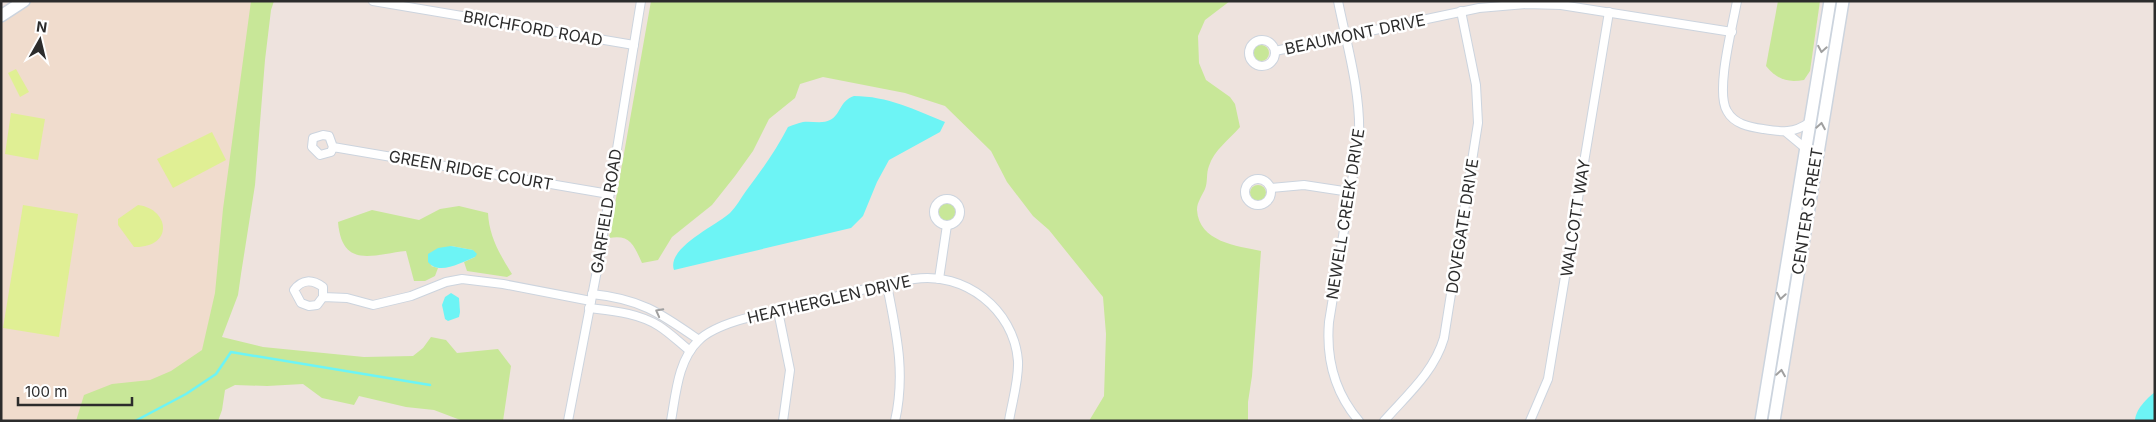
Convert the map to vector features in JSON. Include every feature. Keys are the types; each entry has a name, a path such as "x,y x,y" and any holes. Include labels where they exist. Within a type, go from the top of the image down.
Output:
{"main road":[{"path":"1,16 24,1"},
{"name":"CENTER STREET","path":"1761,421 1830,1"},
{"name":"CENTER STREET","path":"1774,421 1843,1"}],"street":[{"name":"BRICHFORD ROAD","path":"373,1 634,45"},
{"name":"GARFIELD ROAD","path":"568,421 591,301 642,1"},
{"name":"NEWELL CREEK DRIVE","path":"1338,1 1360,114 1359,138 1329,322 1328,344 1338,387 1347,405 1359,421"},
{"path":"1737,1 1722,90 1726,110 1744,125 1787,133 1801,129 1810,122"},
{"name":"BEAUMONT DRIVE","path":"1275,51 1461,11 1517,3 1561,5 1732,32"},
{"name":"DOVEGATE DRIVE","path":"1384,421 1427,372 1435,360 1444,338 1478,123 1476,85 1461,11"},
{"name":"WALCOTT WAY","path":"1530,421 1542,396 1549,372 1609,12"},
{"path":"1787,133 1805,148"},
{"name":"GREEN RIDGE COURT","path":"333,147 609,194"},
{"path":"1271,188 1304,185 1350,192"},
{"path":"939,278 947,225"},
{"name":"HEATHERGLEN DRIVE","path":"694,346 706,334 727,324 914,278 939,278 960,284 978,293 992,306 1006,325 1018,362 1009,421"},
{"path":"323,297 348,298 373,305 411,296 446,282 462,279 504,284 591,301 648,307 670,319 694,346"},
{"path":"887,285 901,369 901,388 895,421"},
{"path":"591,301 644,318 694,346"},
{"path":"778,311 790,370 783,421"},
{"path":"670,421 682,368 694,346"}],"shaded area":[{"path":"32,1 268,1 200,421 1,421 1,21"}],"green space":[{"path":"251,1 274,1 271,10 265,60 255,185 238,295 222,337 263,347 364,357 413,356 423,348 431,337 446,340 457,353 498,349 511,366 503,421 463,421 434,410 406,407 359,396 354,405 322,398 303,384 235,385 225,390 218,421 76,421 84,395 112,384 150,380 171,371 202,350 215,293 223,209"},
{"path":"651,1 1230,1 1205,20 1198,36 1199,63 1206,80 1230,97 1235,104 1240,127 1211,160 1206,186 1197,210 1199,221 1212,236 1221,241 1261,251 1248,421 1089,421 1104,396 1106,334 1103,297 1049,230 1033,216 1007,182 991,151 945,106 905,93 823,77 800,84 795,98 769,119 753,151 712,205 672,237 658,260 642,263 631,243 622,238 609,238"},
{"path":"1778,1 1820,1 1810,71 1804,80 1792,81 1782,79 1766,66"},
{"path":"1258,45 1264,45 1269,50 1267,59 1258,61 1253,56 1253,50"},
{"path":"16,69 29,92 20,97 8,73"},
{"path":"11,113 45,119 38,160 5,154"},
{"path":"212,132 226,160 173,188 157,159"},
{"path":"1255,185 1261,185 1266,190 1264,199 1255,201 1250,196 1250,190"},
{"path":"943,203 951,203 956,208 954,219 943,221 938,216 938,208"},
{"path":"23,205 78,214 59,337 3,328"},
{"path":"138,205 149,208 156,213 161,220 163,228 161,235 156,241 147,246 134,247 118,225 118,219"},
{"path":"459,206 488,213 490,230 499,252 512,274 507,277 467,271 464,262 475,257 473,250 451,246 431,266 438,268 435,276 425,281 414,281 406,251 371,256 353,253 346,247 341,237 338,222 372,210 419,220 440,209"}],"water":[{"path":"854,96 890,101 945,122 940,132 889,160 877,182 863,216 851,228 674,270 674,262 678,253 685,245 724,218 734,208 779,144 788,127 803,122 830,120 834,118 845,101"},
{"path":"451,246 473,250 477,254 475,257 451,267 438,268 428,262 428,254 438,248"},
{"path":"451,293 459,298 460,312 459,317 448,321 445,319 442,305 445,297"},
{"path":"2155,392 2155,421 2135,421 2139,409"}],"waterway":[{"path":"135,421 186,394 216,374 231,352 430,385"}]}
